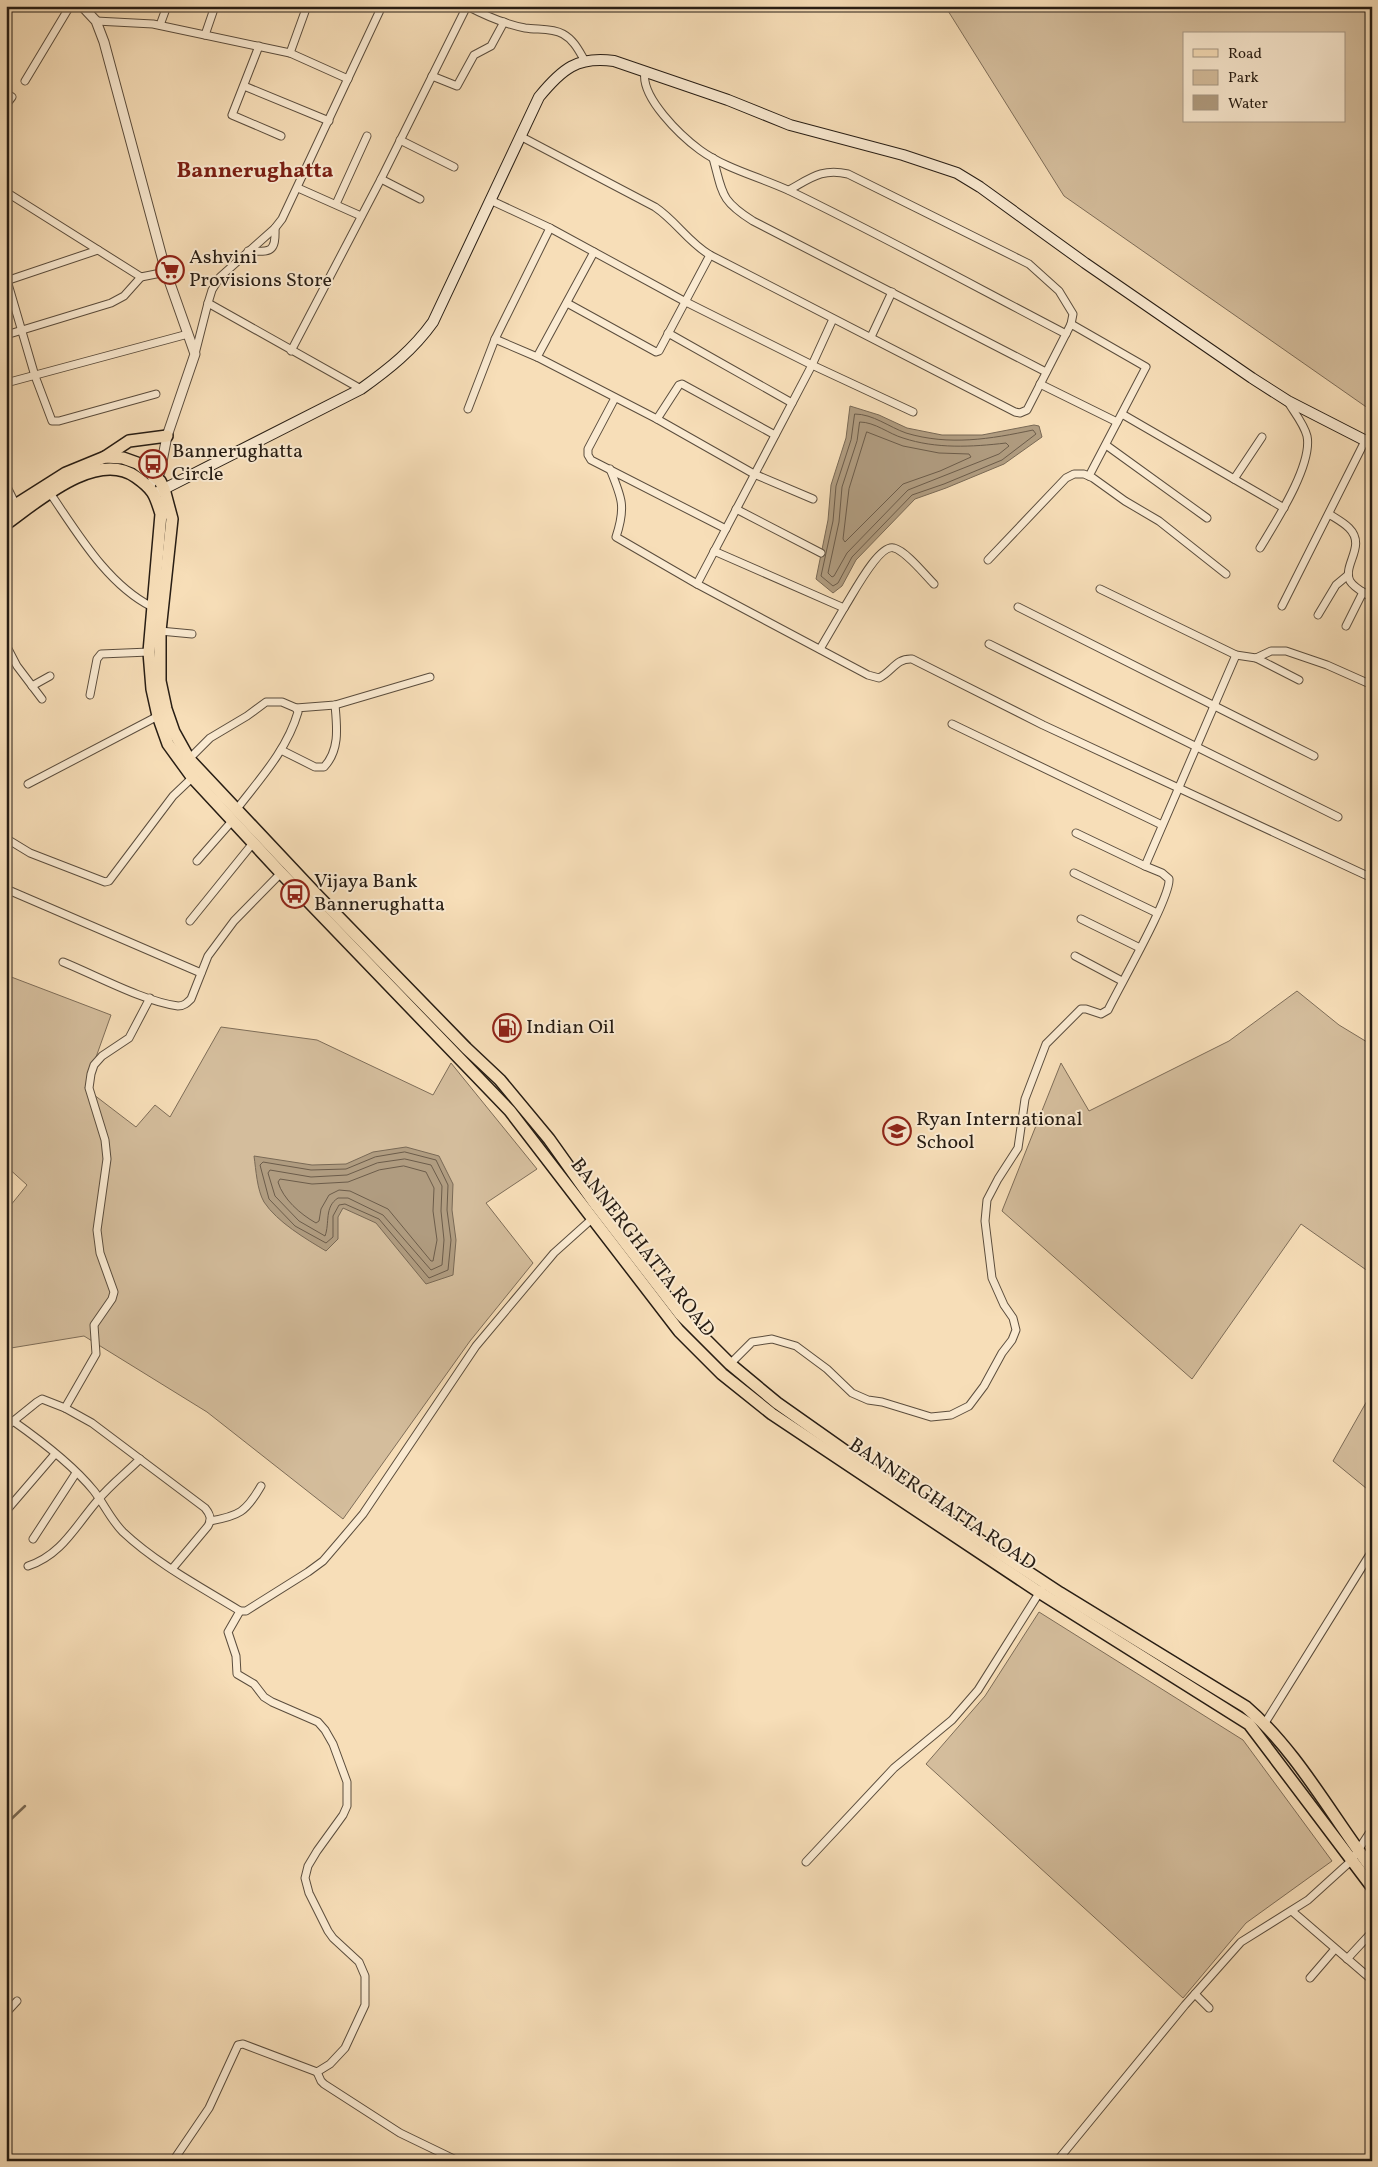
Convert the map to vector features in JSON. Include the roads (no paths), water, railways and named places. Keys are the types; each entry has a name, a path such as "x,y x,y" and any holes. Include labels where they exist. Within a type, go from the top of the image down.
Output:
{"main road":[{"path":"156,487 361,389 388,370 410,350 433,322 539,97 554,79 572,66 596,59 614,61 728,100 790,125 903,155 957,173 980,187 1116,285 1288,401 1368,442"},
{"path":"6,511 66,473 106,457 129,441 167,436"},
{"path":"106,457 122,458 137,463 156,487"},
{"path":"6,524 50,493 94,470 109,467 128,471 156,487"},
{"name":"BANNERGHATTA ROAD","path":"156,487 161,514 149,652 152,690 158,716 168,744 402,991 510,1111 640,1278 666,1316 722,1374 772,1414 1249,1724 1372,1887"},
{"name":"BANNERGHATTA ROAD","path":"156,487 172,519 160,631 160,680 166,709 174,732 196,774"},
{"name":"BANNERGHATTA ROAD","path":"234,815 253,843 281,873 402,991 500,1080 549,1139 596,1205 680,1314 730,1364 777,1404 1042,1588 1229,1695 1246,1707 1265,1723 1288,1752 1372,1869"}],"street":[{"path":"25,81 70,6"},
{"path":"82,6 96,22 104,42 166,272 195,354"},
{"path":"160,25 167,6"},
{"path":"205,35 215,6"},
{"path":"290,53 307,6"},
{"path":"156,487 167,436 195,354 212,290 220,277 276,228 298,188 382,6"},
{"path":"291,351 381,179 467,6 504,22 526,28 553,30 563,34 571,40 585,61"},
{"path":"96,22 160,25 290,53 348,79"},
{"path":"432,76 457,86 474,55 491,46 504,22"},
{"path":"259,46 232,115 281,136"},
{"path":"645,72 647,90 657,105 684,136 712,158 788,190 1066,334"},
{"path":"244,86 328,121"},
{"path":"6,93 12,97 6,105"},
{"path":"336,204 367,136"},
{"path":"520,136 660,210 697,247 710,255 1015,412 1027,410 1071,324 1074,314 1059,291 1029,264 848,174 834,171 822,172 788,190"},
{"path":"400,140 454,167"},
{"path":"712,158 724,198 733,208 753,221 1046,372"},
{"path":"381,179 420,199"},
{"path":"298,188 361,216"},
{"path":"6,192 141,277"},
{"path":"490,200 550,228 684,301 812,365 913,412"},
{"path":"248,251 265,252 271,250 276,241 276,228"},
{"path":"468,409 495,339 550,228"},
{"path":"98,250 7,279 35,376 52,421 58,421 156,394"},
{"path":"537,357 594,252"},
{"path":"567,303 654,352 659,351 710,255"},
{"path":"6,335 111,304 124,296 141,277 166,272"},
{"path":"871,337 892,292"},
{"path":"208,303 361,389"},
{"path":"697,584 812,365 833,318"},
{"path":"1071,324 1146,368 1089,476"},
{"path":"668,333 792,403"},
{"path":"6,383 188,334"},
{"path":"495,339 537,357 657,419 754,474 813,499"},
{"path":"657,419 679,385 682,384 775,435"},
{"path":"1040,384 1117,422"},
{"path":"615,398 588,449 588,455 591,460 726,529"},
{"path":"1260,548 1284,508 1308,450 1307,434 1288,401"},
{"path":"1122,414 1284,508"},
{"path":"1234,479 1262,436"},
{"path":"1282,606 1368,442"},
{"path":"1106,445 1207,518"},
{"path":"610,469 618,487 622,503 623,517 616,537 697,584 868,675 879,678 885,675 900,660 912,659 1043,725 1372,878"},
{"path":"988,560 1066,478 1074,474 1089,476 1159,521 1226,574"},
{"path":"6,485 16,505"},
{"path":"50,493 77,533 118,583 139,601 152,607"},
{"path":"736,509 821,553"},
{"path":"1318,615 1336,585 1348,575 1355,553 1354,538 1348,527 1329,514"},
{"path":"820,649 876,558 885,549 895,548 934,584"},
{"path":"714,551 844,608"},
{"path":"1348,575 1351,582 1372,598"},
{"path":"1100,590 1236,655 1256,658 1299,680"},
{"path":"1346,626 1363,592"},
{"path":"1018,606 1314,756"},
{"path":"6,621 6,633"},
{"path":"160,631 192,634"},
{"path":"989,644 1338,817"},
{"path":"6,645 17,666 42,699"},
{"path":"1256,658 1271,651 1286,651 1326,665 1372,685"},
{"path":"90,695 97,659 100,654 149,652"},
{"path":"1145,866 1178,788 1198,747 1236,655"},
{"path":"32,686 50,676"},
{"path":"189,759 210,738 247,716 266,702 282,702 296,708 335,705 430,678"},
{"path":"281,750 315,767 324,767 335,749 337,731 335,705"},
{"path":"197,861 234,815 281,750 294,728 298,712 296,708"},
{"path":"28,784 158,716"},
{"path":"952,724 1162,825"},
{"path":"8,838 30,854 105,882 109,881 173,796 196,774"},
{"path":"730,1364 752,1342 781,1340 804,1351 827,1369 844,1387 862,1398 931,1417 951,1415 969,1406 984,1386 1016,1330 1013,1318 1004,1305 992,1278 985,1221 988,1200 998,1179 1018,1148 1025,1099 1046,1044 1081,1009 1097,1014 1106,1012 1158,913 1170,885 1170,879 1162,873 1076,833"},
{"path":"190,921 253,843"},
{"path":"64,962 150,998 179,1006 186,1004 191,999 208,956 229,928 281,873"},
{"path":"1074,874 1158,913"},
{"path":"6,889 201,973"},
{"path":"1081,919 1140,948"},
{"path":"1075,956 1122,981"},
{"path":"65,1408 96,1354 94,1325 112,1299 114,1292 100,1253 98,1230 107,1159 105,1140 89,1088 91,1074 94,1065 102,1056 129,1038 150,998"},
{"path":"13,1421 43,1442 76,1473 99,1498 122,1531 172,1569 240,1611 250,1609 308,1572 322,1561 342,1540 363,1514 476,1346 554,1253 592,1218"},
{"path":"6,1427 42,1399 65,1408 92,1423 205,1508 210,1514 210,1521 172,1569"},
{"path":"6,1511 55,1454"},
{"path":"28,1566 53,1554 61,1547 99,1498 140,1459"},
{"path":"33,1539 76,1473"},
{"path":"210,1521 236,1516 254,1499 261,1486"},
{"path":"1265,1723 1372,1551"},
{"path":"806,1862 894,1768 930,1739 967,1704 978,1690 1042,1588"},
{"path":"240,1611 228,1632 236,1656 237,1674 254,1684 264,1697 272,1702 318,1722 333,1744 347,1782 347,1806 343,1816 317,1851 308,1866 305,1878 309,1893 328,1931 359,1962 365,1976 365,2005 345,2048 330,2064 317,2072"},
{"path":"1057,2161 1195,1994 1241,1942 1293,1912 1308,1900 1351,1861 1372,1830"},
{"path":"1293,1912 1372,1980"},
{"path":"1347,1959 1372,1932"},
{"path":"1310,1978 1335,1949"},
{"path":"1195,1994 1209,2008"},
{"path":"6,2013 17,2002"},
{"path":"173,2161 209,2108 238,2045 243,2044 317,2072 324,2084 392,2128 458,2161"}],"water":[{"path":"850,406 879,415 907,428 942,435 982,435 1034,425 1039,426 1042,437 1004,464 915,499 856,560 842,586 833,593 816,579 828,520 831,485 846,438"},
{"path":"406,1147 439,1156 453,1184 452,1210 456,1240 453,1275 426,1284 376,1223 343,1208 338,1217 338,1239 326,1251 292,1230 276,1216 264,1202 260,1192 254,1156 312,1165 346,1164 373,1152"}],"waterway":[{"path":"6,1824 25,1806"}],"place":[{"name":"Ashvini Provisions Store","path":"170,270"},
{"name":"Bannerughatta Circle","path":"153,464"},
{"name":"Vijaya Bank Bannerughatta","path":"295,894"},
{"name":"Indian Oil","path":"507,1028"},
{"name":"Ryan International School","path":"897,1131"}],"district":[{"name":"Bannerughatta","path":"255,171"}]}
